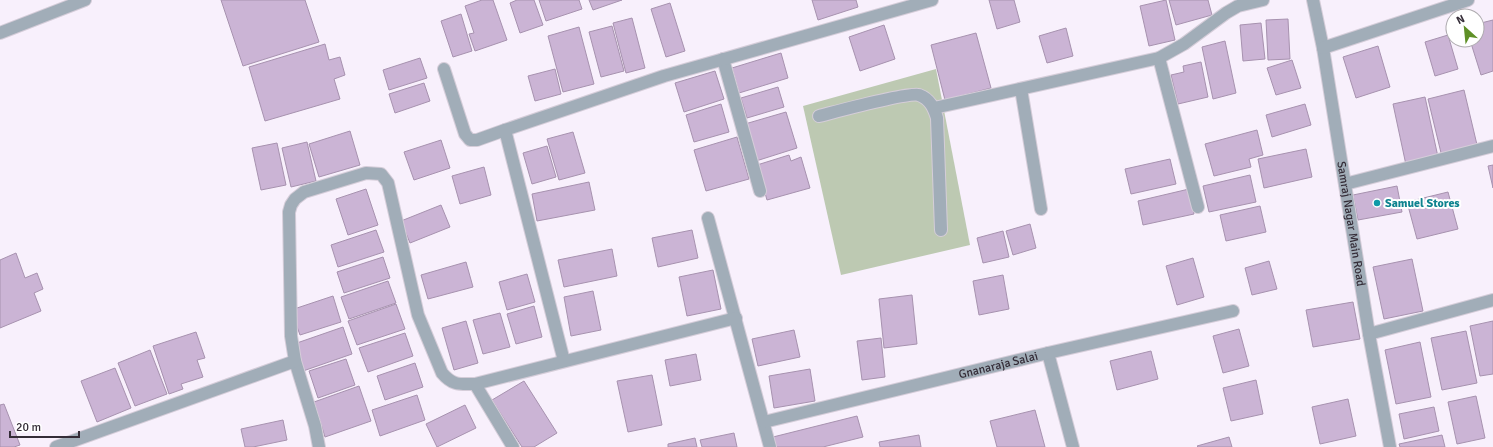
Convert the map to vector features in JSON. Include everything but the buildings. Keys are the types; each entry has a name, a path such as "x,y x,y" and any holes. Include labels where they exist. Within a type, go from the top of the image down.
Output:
{"street":[{"path":"0,33 85,0"},
{"path":"444,69 465,134 470,140 477,140 664,76 932,0"},
{"path":"934,108 1159,58 1184,44 1238,6 1263,0"},
{"name":"Samraj Nagar Main Road","path":"1313,0 1323,48 1369,334 1390,447"},
{"path":"1323,48 1468,0"},
{"path":"1159,58 1198,207"},
{"path":"723,59 760,191"},
{"path":"1021,89 1041,209"},
{"path":"819,116 903,96 918,95 928,100 934,108 937,118 941,230"},
{"path":"505,130 564,361"},
{"path":"1345,184 1493,146"},
{"path":"319,447 315,426 295,361 290,336 289,212 295,199 304,192 366,172 381,174 388,183 418,314 442,373 448,380 456,384 475,384 736,318"},
{"path":"708,218 770,447"},
{"path":"1369,334 1493,300"},
{"name":"Gnanaraja Salai","path":"764,422 1048,353 1233,311"},
{"path":"1048,353 1073,447"},
{"path":"56,447 72,444 295,361"},
{"path":"475,384 513,447"}],"green space":[{"path":"936,69 970,245 841,275 803,106"}],"place":[{"name":"Samuel Stores","path":"1377,203"}]}
